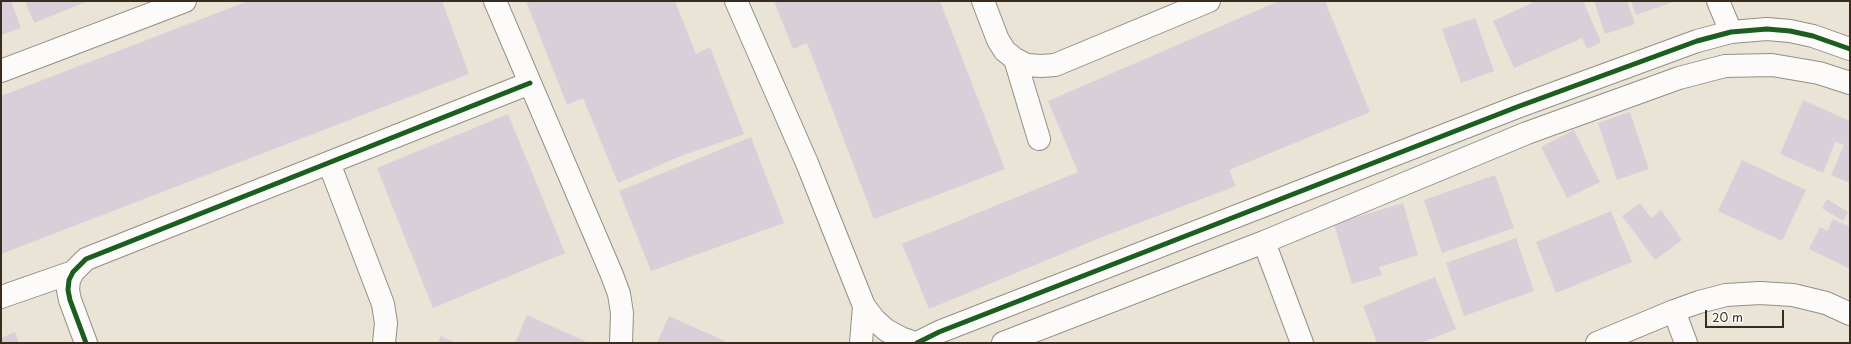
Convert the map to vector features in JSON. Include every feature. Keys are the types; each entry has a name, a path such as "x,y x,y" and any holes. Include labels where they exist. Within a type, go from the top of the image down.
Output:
{"street":[{"path":"1,71 185,1"},
{"path":"495,1 612,275 619,294 622,314 621,343"},
{"path":"736,1 807,163 864,306 874,319 886,330 901,338 916,343 939,332 1517,107 1697,41 1731,32 1755,30 1790,31 1813,36 1850,49"},
{"path":"983,1 998,40 1005,51 1015,59 1034,66 1055,65 1209,1"},
{"path":"1718,1 1731,32"},
{"path":"1015,59 1039,139"},
{"path":"1004,343 1264,242 1527,133 1680,78 1725,66 1764,65 1796,68 1819,73 1850,83"},
{"path":"86,343 68,290 69,280 73,272 86,259 530,83"},
{"path":"1517,107 1527,133"},
{"path":"329,163 383,304 386,323 384,343"},
{"path":"1264,242 1302,343"},
{"path":"1,297 73,272"},
{"path":"1597,343 1674,311 1699,302 1726,295 1760,292 1793,296 1826,303 1850,314"},
{"path":"861,343 864,306"},
{"path":"1674,311 1686,343"}],"building":[{"path":"1,1 11,1 21,28 1,35"},
{"path":"25,1 88,1 34,23"},
{"path":"248,1 442,1 469,74 1,254 1,96"},
{"path":"526,1 675,1 696,54 710,47 744,134 681,156 618,183 583,98 567,105"},
{"path":"774,1 940,1 1005,169 874,219 807,43 793,49"},
{"path":"1279,1 1325,1 1370,112 1229,170 1236,186 1102,237 929,309 902,244 1078,172 1048,101"},
{"path":"1532,1 1583,1 1601,42 1587,49 1582,38 1514,68 1493,21 1532,3"},
{"path":"1594,1 1627,1 1635,24 1605,34"},
{"path":"1631,1 1673,1 1673,2 1636,15"},
{"path":"1475,18 1494,71 1461,83 1442,29"},
{"path":"1803,100 1850,121 1850,183 1831,175 1844,145 1835,142 1823,173 1780,154"},
{"path":"1630,112 1649,169 1617,180 1598,123"},
{"path":"508,114 565,253 433,308 377,168"},
{"path":"1574,130 1600,182 1567,198 1541,147"},
{"path":"751,137 784,223 651,271 619,191"},
{"path":"1742,160 1806,190 1782,241 1718,211"},
{"path":"1495,175 1514,228 1442,253 1424,200"},
{"path":"1827,199 1848,212 1843,221 1822,208"},
{"path":"1403,203 1418,255 1379,267 1382,275 1352,284 1334,224"},
{"path":"1640,203 1651,218 1661,210 1682,240 1655,260 1622,216"},
{"path":"1611,211 1632,262 1556,293 1536,242"},
{"path":"1833,219 1850,227 1850,269 1809,249 1820,227 1827,231"},
{"path":"1516,238 1534,291 1464,316 1446,263"},
{"path":"1435,277 1456,329 1421,343 1377,343 1363,306"},
{"path":"527,315 589,343 515,343"},
{"path":"669,316 729,343 657,343"},
{"path":"15,332 19,343 1,343 1,338"},
{"path":"441,336 456,343 438,343"}],"cycle path":[{"path":"917,343 939,332 1517,107 1697,41 1731,32 1767,29 1790,31 1813,36 1850,49"},
{"path":"86,343 70,300 68,290 69,280 73,272 86,259 530,83"}]}
